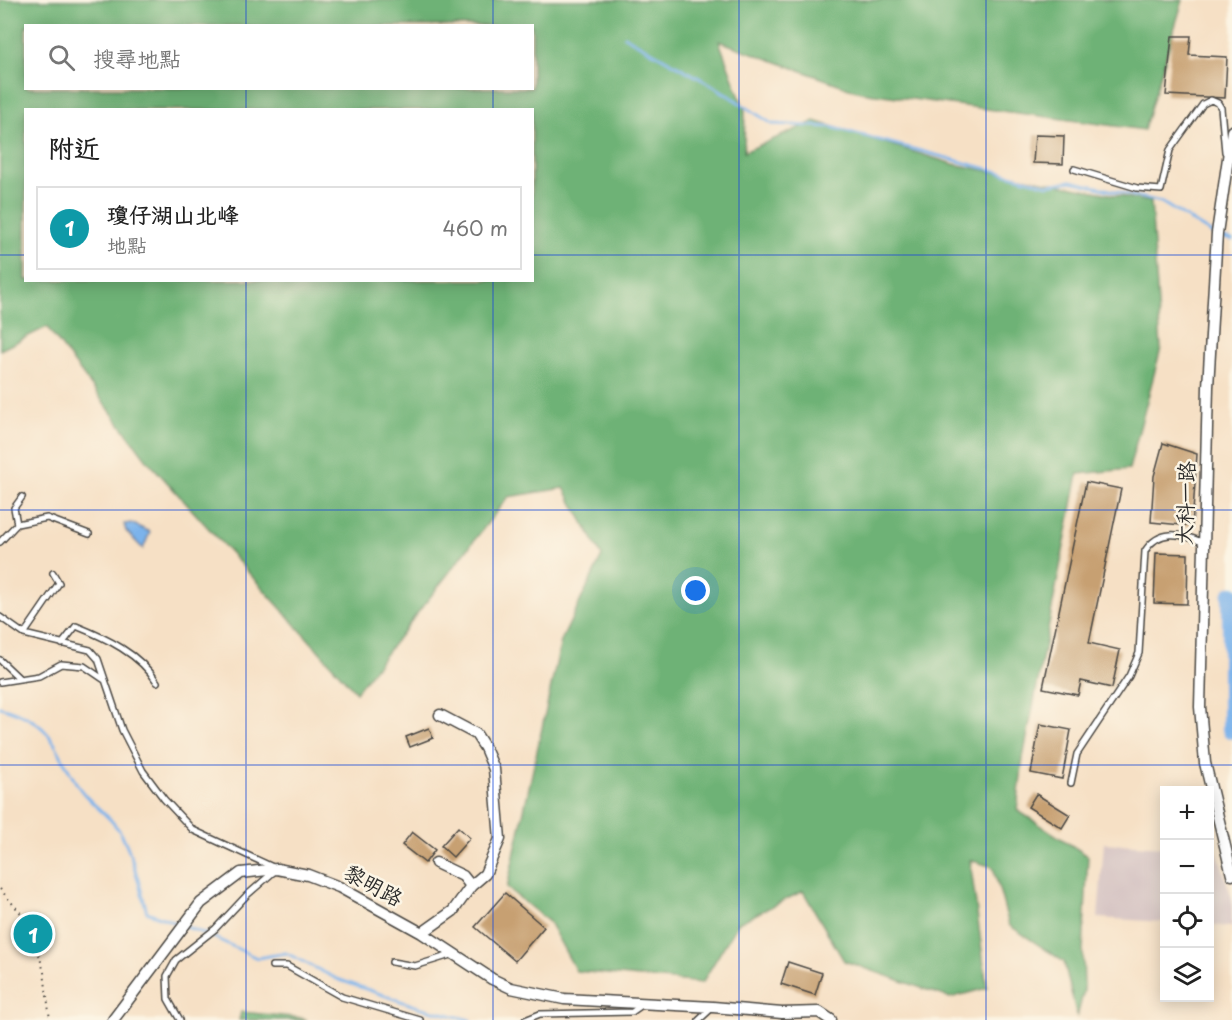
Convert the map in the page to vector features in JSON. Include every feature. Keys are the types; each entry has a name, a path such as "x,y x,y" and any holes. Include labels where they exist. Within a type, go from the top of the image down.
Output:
{"street":[{"name":"大科一路","path":"1232,131 1217,233 1208,387 1202,542 1200,734 1204,763 1232,875"},
{"path":"422,933 453,911 471,886 485,874 500,839 494,769 476,734 440,714"},
{"path":"436,863 463,876 471,886"},
{"path":"113,1020 201,903 241,873 278,869"},
{"name":"黎明路","path":"278,869 325,880 422,933 492,979 535,994 564,999 713,1006 782,1013 819,1012 831,1020"}],"lane":[{"path":"1074,169 1137,188 1161,190 1170,150 1203,104 1211,100 1218,103 1221,108 1226,169"},
{"path":"17,524 14,508 22,497"},
{"path":"0,542 17,524 47,518 89,534"},
{"path":"1071,783 1077,754 1129,676 1139,653 1144,551 1152,540 1166,534 1185,535 1202,542"},
{"path":"24,634 59,583 53,573"},
{"name":"黎明路","path":"0,617 24,634 90,650 98,659 122,730 143,771 164,799 193,830 278,869"},
{"path":"62,644 76,626 92,633 148,667 157,682"},
{"path":"0,660 20,678"},
{"path":"0,682 39,676 62,664 84,666 103,679"},
{"path":"180,1020 168,999 167,976 176,960 214,930 246,896 278,869"},
{"path":"392,962 415,966 455,953"},
{"path":"272,966 287,966 342,997 420,1020"},
{"path":"525,1020 540,1014 632,1012 646,1002"},
{"path":"699,1020 713,1006"}],"path":[{"path":"0,889 30,924 44,972 50,1020"}],"shaded area":[{"path":"1104,843 1160,847 1160,922 1098,918"},
{"path":"1214,851 1217,851 1232,899 1232,927 1214,925"}],"green space":[{"path":"0,0 1183,0 1144,130 860,92 719,41 745,111 744,152 815,121 953,164 1151,202 1161,348 1129,469 1078,474 1023,758 1017,810 1088,856 1083,950 1084,990 1077,1017 1064,962 1009,925 993,867 970,860 987,988 950,998 844,961 803,891 738,923 702,983 576,971 549,922 507,888 561,641 602,556 564,488 508,497 356,692 147,460 47,327 0,350"},
{"path":"241,1012 303,1018 307,1020 239,1020"}],"water":[{"path":"131,523 150,532 143,549 126,531 124,524"}],"building":[{"path":"1172,36 1191,36 1189,55 1227,57 1225,98 1166,95"},
{"path":"1035,135 1064,136 1063,164 1033,163"},
{"path":"1163,443 1197,454 1192,526 1151,522 1154,476"},
{"path":"1086,482 1121,489 1089,643 1120,650 1112,688 1081,681 1078,695 1043,688"},
{"path":"1156,553 1188,554 1187,604 1154,603"},
{"path":"1040,724 1071,730 1062,779 1031,773"},
{"path":"429,728 433,738 410,747 406,737"},
{"path":"1036,794 1070,815 1062,828 1028,807"},
{"path":"458,827 470,838 453,857 441,846"},
{"path":"412,832 435,850 425,863 402,845"},
{"path":"505,893 544,927 515,961 475,927"},
{"path":"788,962 822,973 815,995 781,984"}],"waterway":[{"path":"624,36 717,88 772,124 831,127 1048,185 1071,181 1161,202 1214,235"},
{"path":"1220,237 1232,240"},
{"path":"1232,596 1232,729"},
{"path":"0,707 19,713 43,729 51,738 80,789 119,830 130,855 147,912 213,937 257,958 286,953 337,979 418,1007 470,1020"}],"place":[{"name":"瓊仔湖山北峰","path":"33,934"}]}
